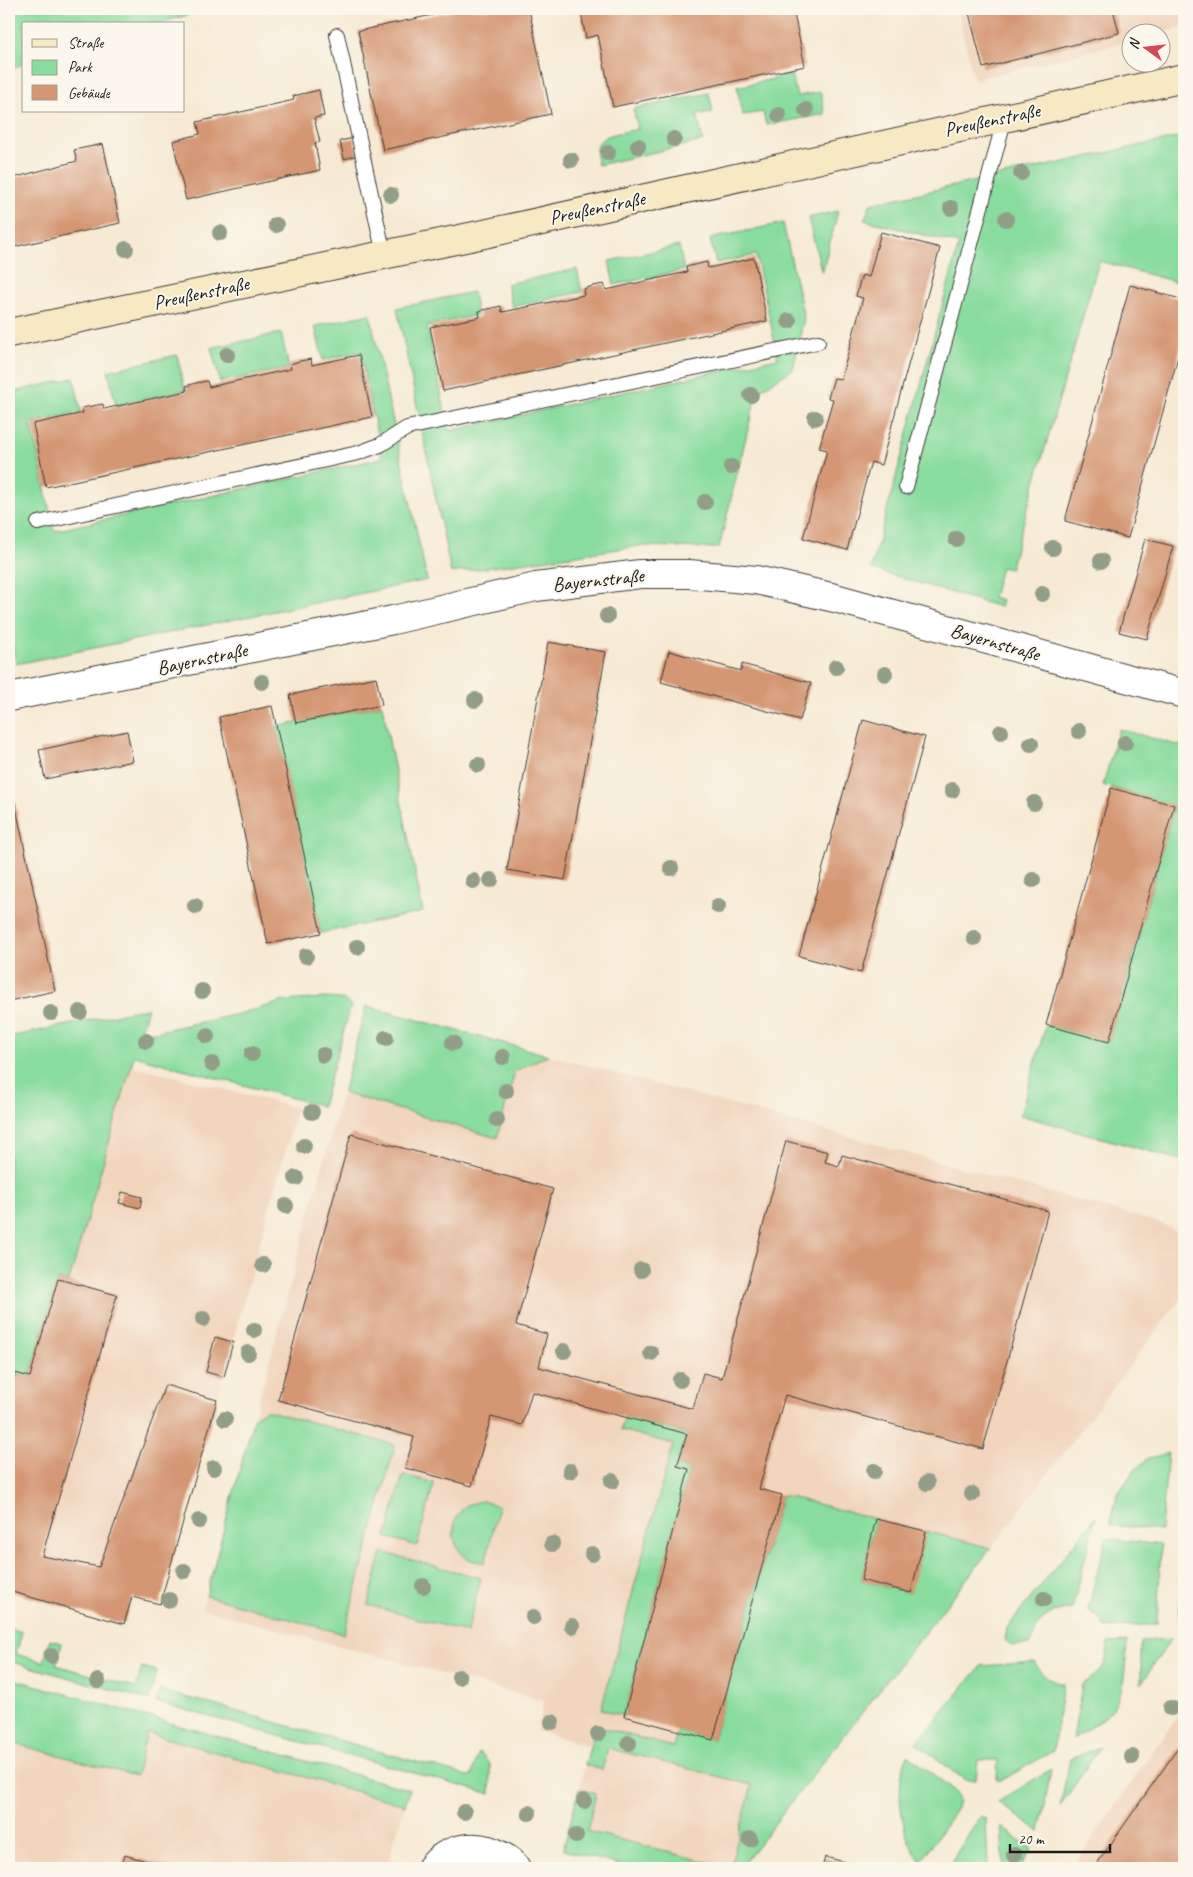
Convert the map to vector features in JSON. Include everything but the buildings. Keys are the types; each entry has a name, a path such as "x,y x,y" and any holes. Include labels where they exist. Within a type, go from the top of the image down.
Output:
{"street":[{"name":"Preußenstraße","path":"9,333 384,255 1184,78"},
{"name":"Bayernstraße","path":"9,697 384,622 536,587 640,574 679,574 756,580 803,590 910,617 1184,694"},
{"path":"431,1868 446,1854 468,1847 492,1850 514,1863 516,1868"}],"lane":[{"path":"337,35 384,255"},
{"path":"906,487 1005,117"},
{"path":"38,523 358,454 380,445 408,428 818,342"}],"shaded area":[{"path":"957,9 1184,9 1184,27 1170,31 1170,22 1120,22 1120,44 974,80"},
{"path":"366,1006 1160,1223 1184,1235 1184,1294 991,1548 740,1868 631,1868 563,1850 590,1746 537,1731 544,1701 202,1609"},
{"path":"131,1065 297,1108 160,1604 132,1597 124,1624 9,1591 9,1453 14,1435 9,1433 9,1395 15,1373 30,1377 58,1279 69,1281"},
{"path":"1184,1706 1184,1868 1072,1868 1163,1737"},
{"path":"147,1732 405,1805 386,1868 9,1868 9,1742 136,1776"}],"green space":[{"path":"9,9 210,9 162,22 22,22 22,64 9,71"},
{"path":"791,75 797,96 821,92 825,114 766,125 763,112 743,115 737,87"},
{"path":"709,93 713,112 697,114 703,141 598,165 596,155 600,141 612,135 638,129 633,109"},
{"path":"1184,136 1184,284 1099,261 1010,569 1001,567 993,597 1002,600 1000,607 871,569 959,244 865,220 870,204"},
{"path":"838,211 822,273 808,218"},
{"path":"783,223 804,318 793,369 757,392 719,548 640,546 451,573 397,308 473,292 477,315 427,326 449,431 778,358 756,255 716,263 710,239"},
{"path":"679,246 684,270 614,285 609,261"},
{"path":"577,269 582,292 512,307 507,284"},
{"path":"370,314 427,580 16,664 13,645 9,646 9,393 74,378 81,412 31,423 54,531 382,458 360,352 323,360 315,326"},
{"path":"281,333 289,368 220,382 211,348"},
{"path":"177,355 185,390 116,405 108,371"},
{"path":"382,705 423,912 321,933 276,727"},
{"path":"1119,729 1184,747 1184,1161 1020,1115 1046,1025 1109,1042 1174,806 1103,785"},
{"path":"324,998 343,1000 351,1006 322,1106 134,1056 69,1281 58,1279 30,1377 15,1373 9,1395 9,1037 148,1008 140,1035 239,1014 285,1001"},
{"path":"366,1006 548,1055 515,1071 497,1138 343,1093"},
{"path":"266,1410 395,1445 344,1634 206,1596 254,1417"},
{"path":"625,1417 687,1434 677,1466 689,1469 624,1716 601,1709 673,1444 621,1430"},
{"path":"1168,1453 1161,1530 1110,1525 1117,1495 1133,1472 1147,1459"},
{"path":"403,1475 434,1483 417,1546 386,1537"},
{"path":"1184,1480 1184,1533 1181,1533"},
{"path":"782,1495 876,1519 861,1580 910,1593 926,1531 991,1548 740,1868 730,1868 752,1785 608,1748 602,1770 585,1765 596,1726 673,1747 678,1730 713,1740"},
{"path":"483,1501 499,1506 485,1563 466,1557 460,1552 454,1539 455,1524 461,1510 467,1505"},
{"path":"1096,1516 1072,1609 1056,1611 1045,1618 1040,1623 1031,1644 1012,1646 1005,1640 1007,1628"},
{"path":"1106,1538 1161,1545 1157,1624 1105,1628 1102,1622 1088,1610"},
{"path":"1180,1547 1184,1547 1184,1617 1180,1623"},
{"path":"382,1552 481,1578 467,1632 368,1605"},
{"path":"9,1628 22,1632 16,1654 44,1662 50,1640 62,1643 56,1665 136,1688 142,1667 157,1671 149,1700 9,1661"},
{"path":"1171,1639 1141,1684 1141,1641"},
{"path":"1127,1642 1125,1671 1121,1691 1113,1708 1106,1716 1073,1739 1082,1684 1102,1668 1105,1663 1108,1643"},
{"path":"1034,1662 1046,1677 1063,1684 1053,1751 1002,1780 997,1780 998,1760 978,1760 976,1780 965,1780 916,1743 981,1666"},
{"path":"9,1678 410,1790 405,1805 147,1733 136,1776 9,1742"},
{"path":"160,1690 471,1777 479,1752 490,1764 490,1794 156,1702"},
{"path":"1100,1747 1060,1807 1070,1759"},
{"path":"908,1755 956,1792 959,1800 957,1808 921,1862 909,1842 901,1809 900,1786"},
{"path":"1051,1769 1040,1832 998,1802"},
{"path":"579,1789 596,1794 587,1831 730,1868 631,1868 563,1850"},
{"path":"981,1816 986,1819 988,1868 947,1868"},
{"path":"1001,1827 1032,1849 1020,1868 1004,1868"}]}
